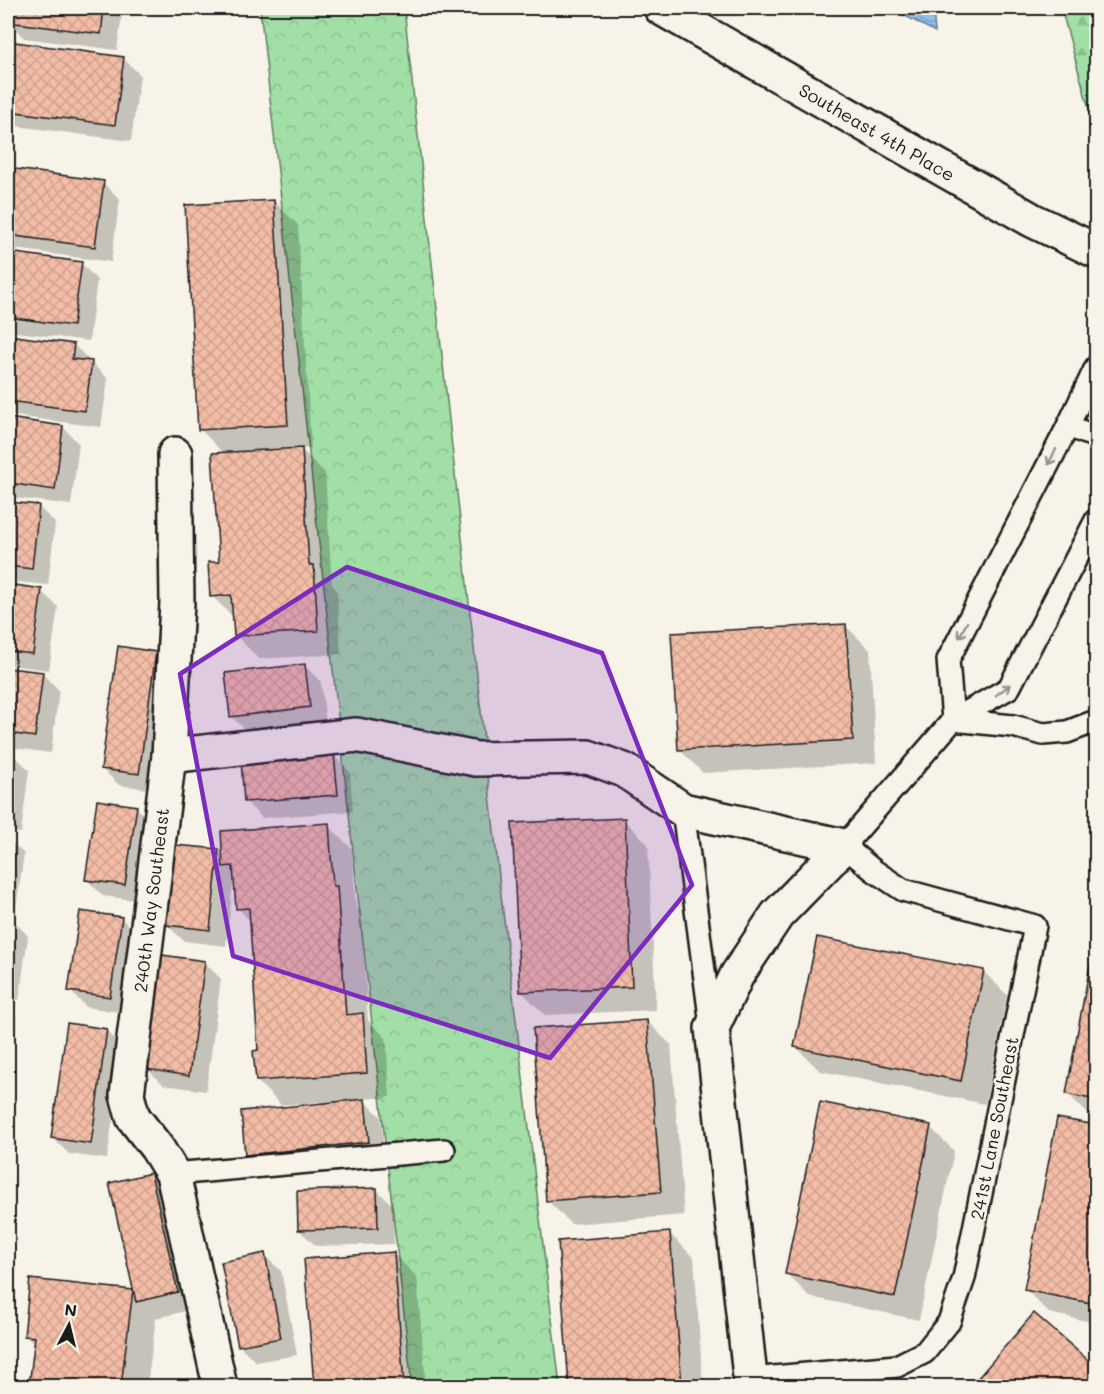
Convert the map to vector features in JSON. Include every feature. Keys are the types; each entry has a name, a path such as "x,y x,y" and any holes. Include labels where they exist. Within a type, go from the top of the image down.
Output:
{"street":[{"name":"Southeast 4th Place","path":"661,8 1032,220 1096,251"},
{"name":"240th Way Southeast","path":"175,454 177,602 170,756 127,1095 133,1117 158,1148 173,1174 220,1386"},
{"name":"241st Lane Southeast","path":"170,756 356,735 476,759 588,757 624,770 683,810 844,846"},
{"path":"712,1028 737,975 777,915 844,846"},
{"name":"241st Lane Southeast","path":"712,1028 751,1383"}],"lane":[{"path":"953,720 948,660 1096,367"},
{"path":"1068,426 1096,437"},
{"path":"844,846 953,720 1009,688 1096,520"},
{"path":"953,720 1013,726 1043,734 1067,732 1096,722"},
{"path":"683,810 712,1028"},
{"name":"241st Lane Southeast","path":"751,1383 897,1366 925,1352 949,1322 964,1278 1035,926 903,890 873,870 844,846"},
{"path":"173,1174 444,1150"}],"highlighted area":[{"path":"347,567 602,653 692,885 550,1058 233,956 180,674"}],"green space":[{"path":"260,8 404,8 501,895 560,1386 412,1386"},
{"path":"1061,8 1096,8 1096,134"}],"water":[{"path":"891,8 933,8 935,32"}],"building":[{"path":"8,8 104,8 101,34 8,22"},
{"path":"8,41 124,57 115,125 8,111"},
{"path":"8,168 104,181 95,247 8,235"},
{"path":"274,200 288,425 198,430 185,205"},
{"path":"8,252 82,262 73,326 8,317"},
{"path":"8,335 74,344 72,359 92,361 85,411 8,401"},
{"path":"8,418 63,426 55,490 8,483"},
{"path":"302,448 309,565 314,565 318,631 234,636 231,595 210,597 208,562 219,562 212,453"},
{"path":"8,502 39,505 32,569 8,566"},
{"path":"8,584 42,589 33,654 8,651"},
{"path":"846,624 853,740 678,750 671,633"},
{"path":"118,646 156,652 139,774 101,769"},
{"path":"305,664 310,707 230,717 225,673"},
{"path":"8,668 43,672 35,737 8,733"},
{"path":"8,751 13,752 8,795"},
{"path":"334,754 338,795 244,802 241,760"},
{"path":"97,800 137,806 125,885 85,880"},
{"path":"625,818 632,987 520,992 512,823"},
{"path":"329,823 333,886 337,886 346,1015 363,1013 367,1073 256,1081 253,1051 258,1050 249,908 236,909 233,866 223,867 221,831"},
{"path":"175,845 219,849 210,930 166,925"},
{"path":"80,911 122,917 110,997 68,991"},
{"path":"8,917 12,918 8,952"},
{"path":"1096,933 1096,1100 1066,1094"},
{"path":"817,937 984,970 961,1081 794,1047"},
{"path":"162,955 205,961 189,1076 146,1069"},
{"path":"647,1020 661,1192 546,1201 533,1028"},
{"path":"67,1023 107,1029 91,1144 51,1138"},
{"path":"365,1099 369,1142 245,1155 241,1111"},
{"path":"820,1102 931,1125 895,1297 785,1274"},
{"path":"1057,1118 1096,1125 1096,1304 1024,1290"},
{"path":"151,1173 178,1292 136,1302 109,1183"},
{"path":"377,1188 378,1228 298,1230 297,1191"},
{"path":"670,1232 682,1386 569,1386 558,1241"},
{"path":"394,1252 404,1386 314,1386 304,1259"},
{"path":"265,1253 281,1338 238,1346 221,1262"},
{"path":"30,1279 133,1290 121,1386 29,1386 35,1337 24,1336"},
{"path":"1034,1313 1096,1367 1096,1386 971,1386"}]}
